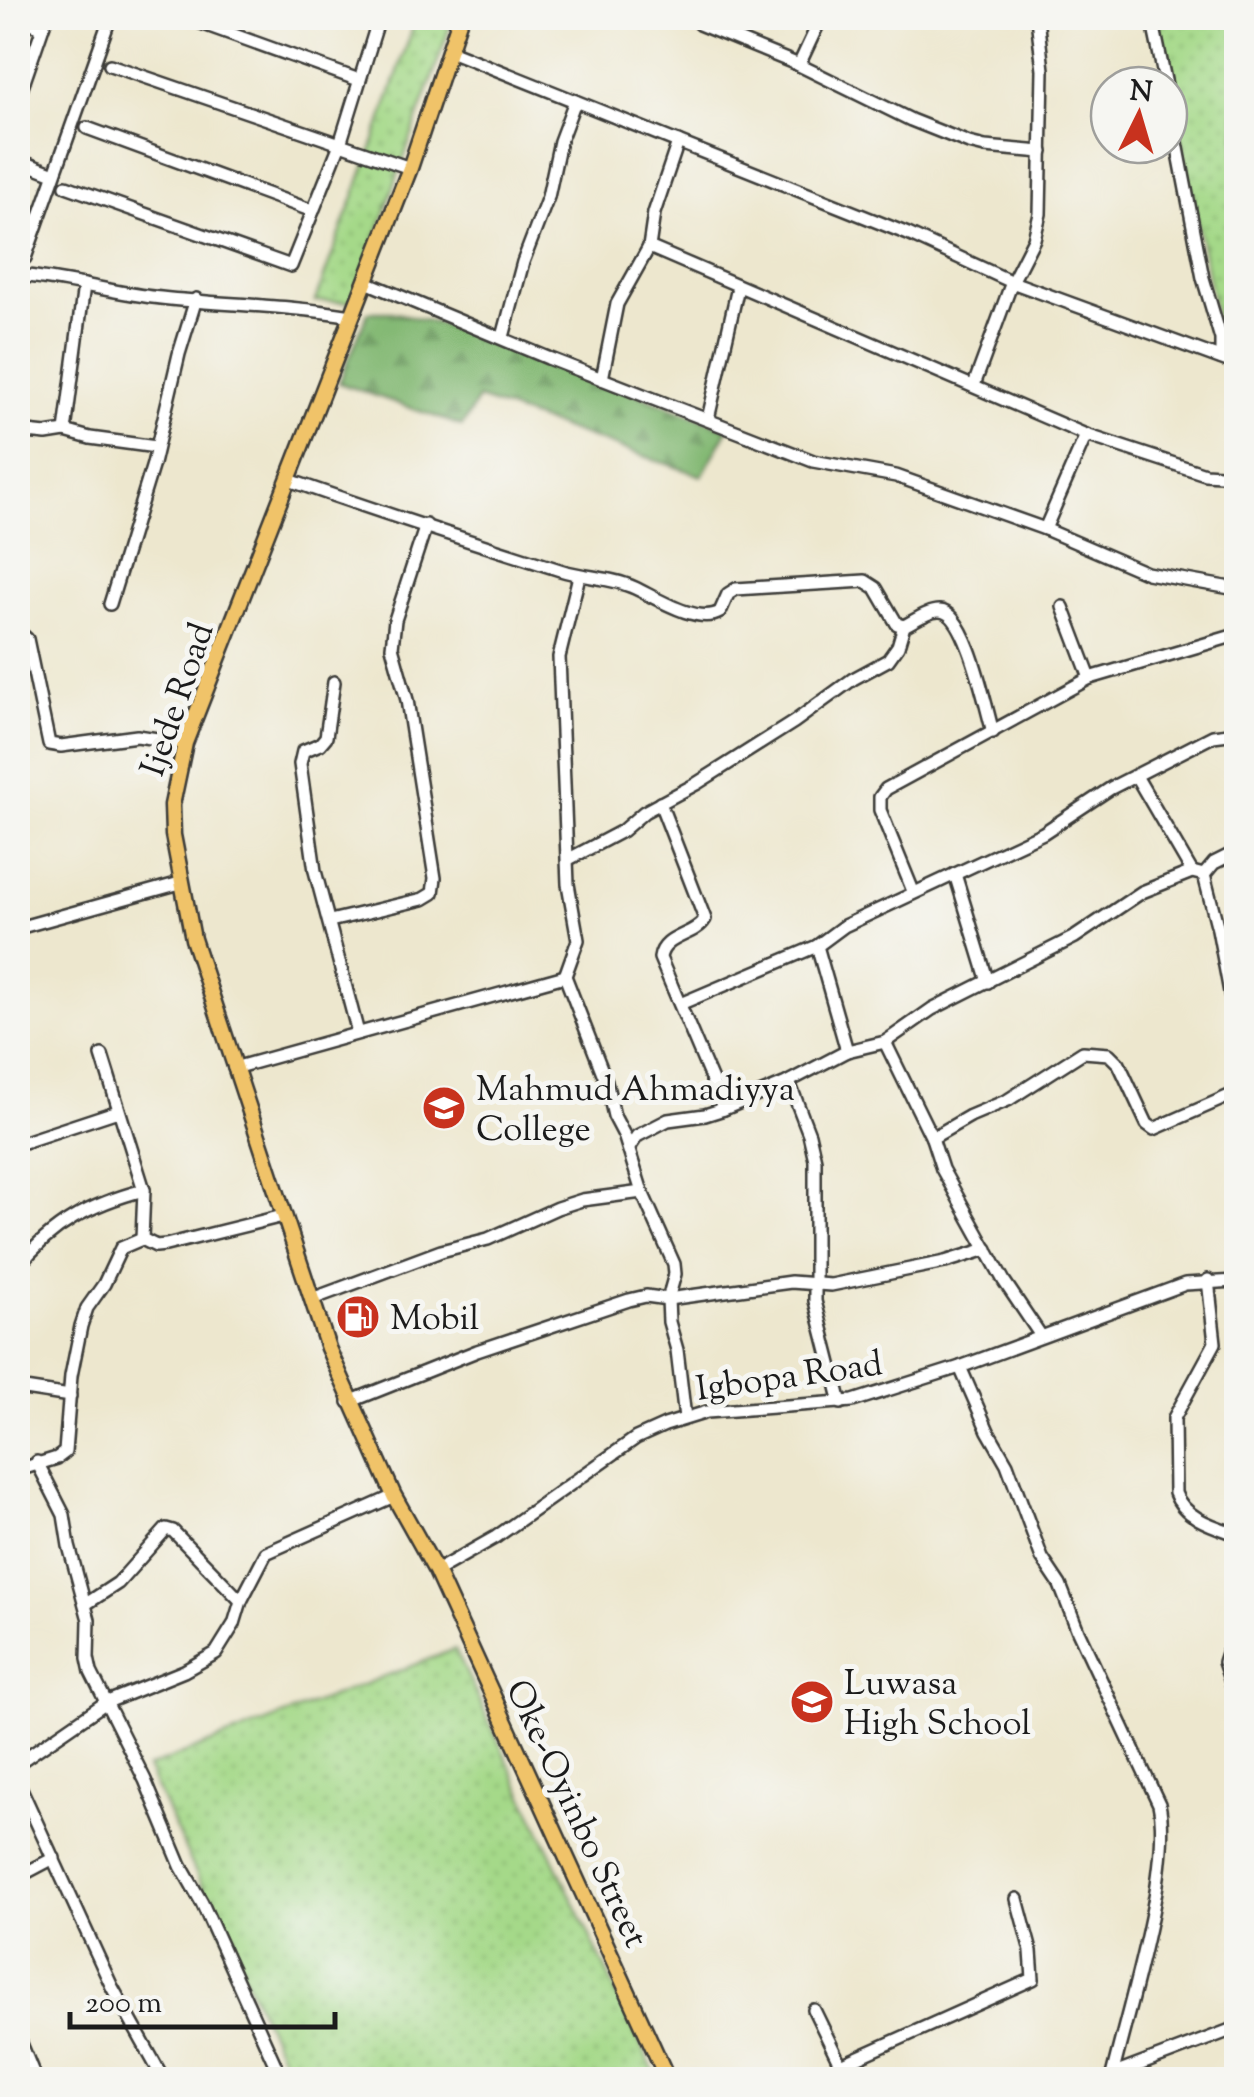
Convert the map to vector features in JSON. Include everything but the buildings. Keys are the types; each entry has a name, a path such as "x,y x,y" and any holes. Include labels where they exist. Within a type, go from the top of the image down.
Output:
{"main road":[{"name":"Ijede Road","path":"436,1571 394,1496 350,1402 283,1216 193,940 180,883 172,805 185,743 410,168 460,18"},
{"name":"Oke-Oyinbo Street","path":"436,1571 668,2080"}],"street":[{"path":"18,18 44,22 18,99"},
{"path":"25,258 110,18"},
{"path":"187,18 359,80"},
{"path":"66,186 291,266 340,144 378,20 364,18"},
{"path":"697,18 700,24 800,65 910,120 985,147 1042,152"},
{"path":"800,65 821,18"},
{"path":"974,386 1012,282 1034,240 1040,214 1043,70 1037,18"},
{"path":"1152,18 1162,65"},
{"path":"450,50 908,234 1012,282 1236,364"},
{"path":"110,65 410,168"},
{"path":"503,337 522,262 548,197 560,141 575,101"},
{"path":"87,128 313,211"},
{"path":"602,379 617,304 649,247 654,214 678,142"},
{"path":"18,160 54,174"},
{"path":"1181,165 1203,278 1221,339 1221,358"},
{"path":"649,247 1086,435 1206,474 1236,476"},
{"path":"18,275 137,296 296,306 352,316"},
{"path":"366,282 402,300 813,460 896,476 1045,529 1147,573 1236,589"},
{"path":"66,430 84,285"},
{"path":"708,419 738,288"},
{"path":"110,604 153,464 196,300"},
{"path":"18,430 46,434 66,430 90,438 156,446"},
{"path":"1045,529 1086,435"},
{"path":"289,480 378,512 579,576 635,588 661,602 712,616 720,612 728,594 736,589 865,581 876,588 897,624 904,626 937,610 953,618 968,641 993,732"},
{"path":"330,921 433,893 435,878 407,700 392,647 395,620 426,525"},
{"path":"579,576 559,657 568,884 578,940 565,976 606,1081 614,1116 630,1140 642,1192 674,1264 668,1322 677,1350 685,1418"},
{"path":"1063,607 1090,678"},
{"path":"568,859 622,831 660,802 696,784 794,722 854,678 888,660 904,626"},
{"path":"18,632 27,639 50,744 137,736 185,743"},
{"path":"913,892 880,810 880,796 886,790 1090,678 1236,636"},
{"path":"334,682 326,737 300,756 316,871 358,1033"},
{"path":"680,1004 817,946 844,926 1043,832 1136,776 1213,736 1236,733"},
{"path":"1136,776 1198,873 1218,928 1236,1024"},
{"path":"660,802 705,919 700,928 666,944 659,953 724,1108"},
{"path":"630,1140 668,1120 705,1115 788,1082 847,1052 886,1042 918,1017 1075,937 1142,892 1198,873 1236,852"},
{"path":"954,874 988,982"},
{"path":"18,928 180,883"},
{"path":"817,946 847,1052"},
{"path":"234,1068 565,976"},
{"path":"886,1042 932,1138 942,1169 1004,1281 1041,1336"},
{"path":"932,1138 1008,1100 1084,1052 1109,1054 1119,1064 1154,1129 1236,1092"},
{"path":"102,1055 144,1190 142,1239"},
{"path":"788,1082 810,1134 816,1160 815,1301 841,1403"},
{"path":"18,1144 118,1111"},
{"path":"18,1267 49,1232 70,1217 112,1198 144,1190"},
{"path":"312,1299 441,1251 475,1244 557,1208 582,1200 642,1192"},
{"path":"18,1470 65,1452 71,1376 87,1308 121,1248 142,1239 156,1246 166,1245 283,1216"},
{"path":"350,1402 430,1373 466,1355 629,1300 791,1282 831,1285 988,1249"},
{"path":"1208,1280 1216,1342 1174,1418 1175,1492 1178,1502 1200,1520 1236,1534"},
{"name":"Igbopa Road","path":"436,1571 496,1537 636,1438 685,1418 707,1412 841,1403 960,1367 1167,1290 1208,1280 1236,1281"},
{"path":"960,1367 1007,1464 1042,1558 1060,1585 1160,1804 1163,1832 1153,1900 1111,2077"},
{"path":"18,1388 70,1396"},
{"path":"37,1462 64,1515 91,1633 88,1664 282,2080"},
{"path":"18,1763 105,1703 184,1672 216,1654 266,1554 394,1496"},
{"path":"86,1604 118,1582 166,1529 173,1531 240,1600"},
{"path":"1236,1651 1227,1653 1224,1662 1236,1697"},
{"path":"18,1782 112,1988 164,2080"},
{"path":"18,1877 54,1858"},
{"path":"841,2065 1033,1980 1032,1952 1018,1899"},
{"path":"814,2010 848,2080"},
{"path":"1111,2077 1236,2028"},
{"path":"18,2036 36,2080"}],"green space":[{"path":"416,18 453,18 356,295 350,302 315,301 374,143"},
{"path":"1157,18 1236,18 1236,418 1186,165 1189,65 1166,65"},
{"path":"368,312 392,312 477,333 728,429 702,476 478,399 462,426 339,383"},
{"path":"455,1649 657,2079 292,2079 147,1768"}],"place":[{"name":"Mahmud Ahmadiyya College","path":"444,1108"},
{"name":"Mobil","path":"358,1317"},
{"name":"Luwasa High School","path":"812,1702"}]}
